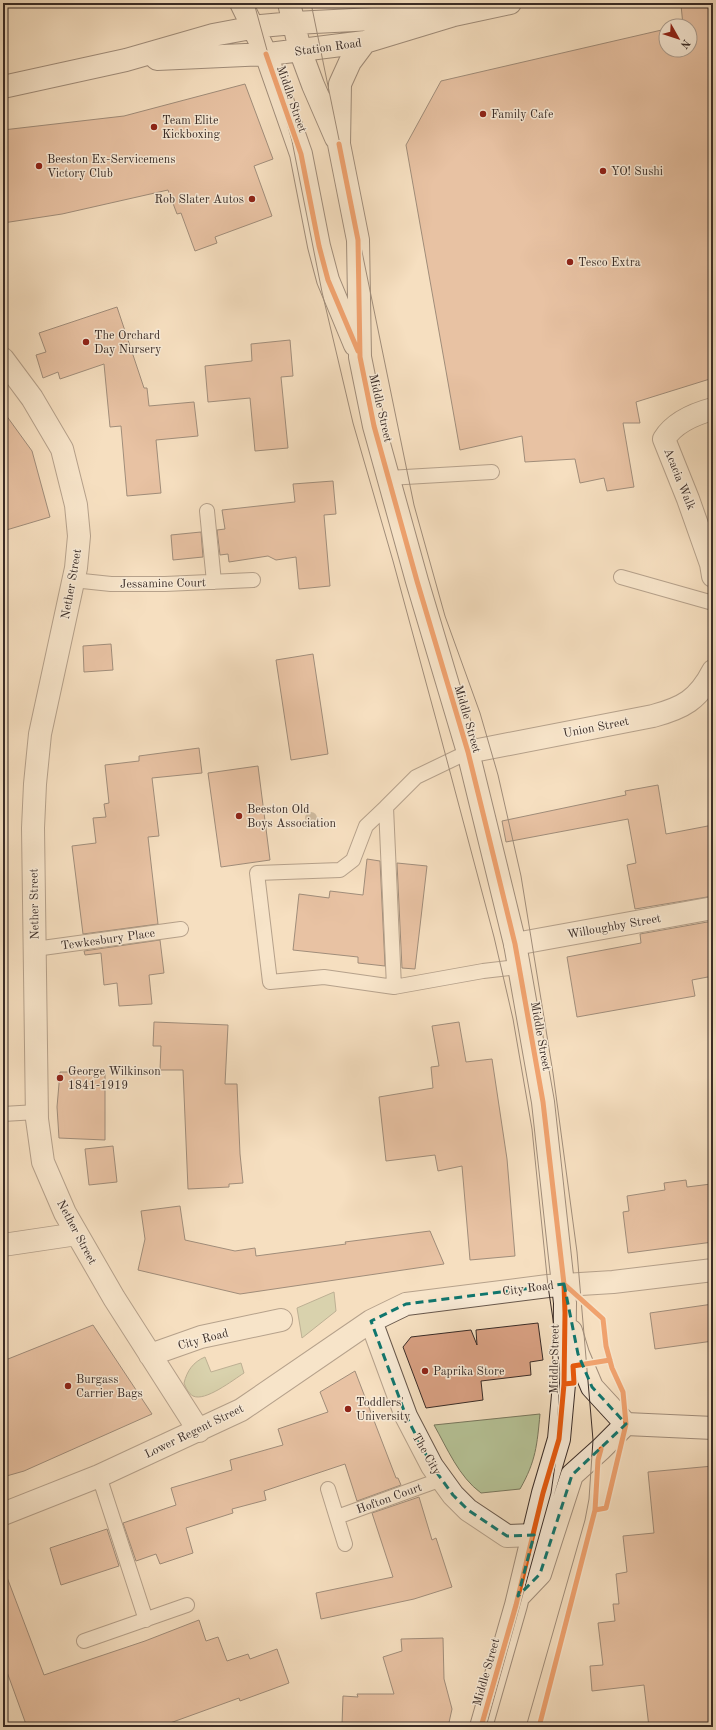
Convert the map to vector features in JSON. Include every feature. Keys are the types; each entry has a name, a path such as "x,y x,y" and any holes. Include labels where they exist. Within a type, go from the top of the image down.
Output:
{"main road":[{"name":"Middle Street","path":"241,3 266,54 301,154 319,246 328,280 360,357"},
{"name":"Station Road","path":"126,60 266,54 365,42 454,15 510,3"},
{"name":"Middle Street","path":"292,13 300,50 313,86 339,144"},
{"name":"Station Road","path":"3,88 126,60 213,35 253,28 292,13 454,15"},
{"name":"Middle Street","path":"365,42 350,62 340,84 339,144 358,240 360,357 374,426 417,581 468,752 515,944 543,1102 564,1284 565,1313 562,1417 559,1439 543,1493 518,1596 481,1727"},
{"name":"Nether Street","path":"3,359 32,398 62,448 76,506 79,536 73,580 39,741 35,784 33,828 37,1112 39,1142 43,1162 65,1213 114,1298 199,1431"},
{"name":"Acacia Walk","path":"713,409 677,424 668,432 664,439 688,498 711,564 713,576"},
{"name":"Union Street","path":"468,752 653,716 675,710 686,704 710,683"},
{"name":"Willoughby Street","path":"515,944 713,908"},
{"path":"3,1245 77,1234"},
{"name":"City Road","path":"371,1321 406,1304 564,1284 613,1282 713,1270"},
{"path":"565,1313 578,1354 592,1387 626,1424 713,1428"},
{"name":"City Road","path":"150,1355 201,1337 281,1320"},
{"name":"Lower Regent Street","path":"3,1514 98,1476 242,1410 371,1321"},
{"name":"The City","path":"371,1321 406,1416 432,1466 453,1495 468,1510 507,1536 534,1535"},
{"name":"Middle Street","path":"518,1596 540,1574 572,1475 626,1424"}],"lane":[{"path":"388,478 492,472"},
{"path":"207,511 214,582"},
{"path":"621,577 713,604"},
{"name":"Jessamine Court","path":"73,580 111,584 165,584 253,580"},
{"path":"468,752 416,777 366,826 352,860 340,870 256,873 270,982 324,977 394,987 483,971 518,967"},
{"path":"386,807 394,987"},
{"name":"Tewkesbury Place","path":"35,949 181,929"},
{"path":"3,1114 37,1112"},
{"path":"98,1476 146,1620"},
{"name":"Hofton Court","path":"337,1517 442,1479"},
{"path":"328,1489 345,1544"},
{"path":"84,1641 187,1605"}],"highlighted area":[{"path":"564,1284 578,1354 592,1387 626,1424 572,1475 540,1574 518,1596 534,1535 507,1536 468,1510 453,1495 432,1466 406,1416 371,1321 406,1304"}],"green space":[{"path":"334,1292 336,1311 302,1338 297,1308"},
{"path":"205,1357 211,1372 241,1363 244,1373 212,1393 198,1397 193,1396 188,1392 184,1383 185,1379 194,1364"},
{"path":"540,1414 533,1461 520,1489 481,1493 460,1471 434,1425"}],"building":[{"name":"Tesco Extra","path":"713,4 713,378 636,402 640,423 623,423 634,487 607,491 604,478 580,483 575,459 525,462 522,436 460,450 406,145 441,81 658,31 658,58 698,58 698,18 682,18 681,5"},
{"path":"245,84 273,159 254,166 272,216 215,237 217,243 195,251 181,213 177,214 168,190 62,214 3,223 3,130 124,116"},
{"path":"117,307 144,388 147,388 149,406 194,402 198,436 156,440 161,493 127,496 121,426 110,427 104,364 60,379 58,372 43,378 36,355 46,352 39,333"},
{"path":"290,340 293,376 281,377 288,448 255,451 250,398 208,402 205,366 252,361 251,344"},
{"path":"3,411 32,451 50,517 3,531"},
{"path":"333,481 336,514 324,515 330,586 299,589 296,557 276,560 268,556 229,562 228,554 220,555 217,530 225,529 222,510 295,502 293,484"},
{"path":"201,532 203,557 173,560 171,535"},
{"path":"111,644 113,670 84,672 83,646"},
{"path":"313,654 328,754 291,760 276,660"},
{"path":"199,748 202,773 152,778 159,836 148,837 158,924 83,934 72,846 96,843 93,818 106,817 104,804 109,803 105,765 139,761 139,756"},
{"name":"Beeston Old Boys Association","path":"258,766 270,860 221,867 208,773"},
{"path":"658,785 666,834 713,825 713,896 635,909 627,865 636,863 628,819 506,842 502,821 626,795 625,791"},
{"path":"367,859 380,861 385,966 358,963 358,957 293,950 299,894 329,898 330,891 363,895"},
{"path":"397,863 427,866 415,969 402,968"},
{"path":"713,921 713,976 692,980 695,996 577,1017 567,957 641,943 640,934"},
{"path":"160,940 164,973 149,975 152,1004 119,1006 117,983 104,985 101,953 85,955 84,951"},
{"path":"154,1022 228,1025 225,1084 237,1084 240,1154 243,1183 229,1184 229,1187 188,1189 183,1070 160,1070 161,1046 153,1046"},
{"path":"459,1022 466,1062 492,1059 507,1159 515,1256 470,1260 462,1166 438,1171 435,1155 386,1161 379,1097 433,1088 431,1067 439,1066 432,1026"},
{"path":"60,1072 105,1072 105,1140 59,1138 57,1107"},
{"path":"113,1146 117,1182 89,1185 85,1149"},
{"path":"686,1180 687,1187 711,1184 713,1198 713,1242 628,1253 623,1212 629,1211 627,1196 665,1190 664,1183"},
{"path":"180,1206 185,1240 235,1251 255,1248 256,1256 346,1244 345,1242 430,1231 444,1264 240,1294 138,1270 145,1239 141,1211"},
{"path":"713,1304 713,1341 655,1349 650,1313"},
{"path":"538,1323 543,1360 530,1362 531,1375 481,1381 483,1400 426,1408 403,1347 411,1337 471,1330 477,1345 476,1330"},
{"name":"Burgass Carrier Bags","path":"93,1325 152,1414 24,1471 3,1477 3,1361"},
{"path":"355,1371 396,1478 398,1478 401,1485 357,1501 345,1464 264,1491 266,1500 232,1509 233,1513 186,1528 193,1553 160,1564 156,1554 136,1561 123,1523 176,1505 171,1488 232,1470 230,1460 283,1445 278,1429 328,1412 320,1392"},
{"path":"713,1466 713,1727 649,1727 644,1685 592,1691 590,1666 603,1665 598,1623 615,1621 613,1604 619,1604 616,1574 627,1572 623,1536 654,1533 648,1472"},
{"path":"419,1497 432,1540 436,1538 452,1587 414,1599 321,1619 316,1593 393,1577 372,1513"},
{"path":"107,1529 119,1566 61,1585 50,1548"},
{"path":"5,1572 44,1675 145,1641 199,1620 206,1641 218,1637 227,1661 248,1654 250,1659 277,1649 289,1683 240,1701 239,1698 159,1727 27,1727 3,1661 3,1573"},
{"path":"443,1638 444,1679 452,1709 448,1727 357,1727 342,1725 343,1696 358,1697 357,1694 394,1694 383,1657 402,1651 401,1639"}],"tram line":[{"path":"254,3 292,141 322,292 353,423 393,561 494,937 513,1019 532,1129 548,1286 560,1374 556,1458 551,1493 486,1727"},
{"path":"311,3 414,505 445,616 480,713 498,775 521,876 553,1073 577,1252 593,1440 589,1499 585,1520 526,1727"}],"cycle path":[{"path":"266,54 301,154 319,246 328,280 358,351"},
{"path":"339,144 358,240 360,357 374,426 417,581 468,752 515,944 543,1102 564,1284 564,1384 559,1439 543,1493 516,1605 481,1727"},
{"path":"564,1284 603,1319 606,1346 612,1368 623,1392 626,1424 606,1508 595,1510"},
{"path":"564,1384 574,1383 573,1366 610,1360"},
{"path":"539,1727 595,1510 598,1460 601,1449"}],"place":[{"name":"Family Cafe","path":"483,114"},
{"name":"Team Elite Kickboxing","path":"154,127"},
{"name":"Beeston Ex-Servicemens Victory Club","path":"39,166"},
{"name":"YO! Sushi","path":"603,171"},
{"name":"Rob Slater Autos","path":"252,199"},
{"name":"Tesco Extra","path":"570,262"},
{"name":"The Orchard Day Nursery","path":"86,342"},
{"name":"Beeston Old Boys Association","path":"239,816"},
{"name":"George Wilkinson 1841-1919","path":"60,1078"},
{"name":"Paprika Store","path":"425,1371"},
{"name":"Burgass Carrier Bags","path":"68,1386"},
{"name":"Toddlers' University","path":"348,1409"}]}
